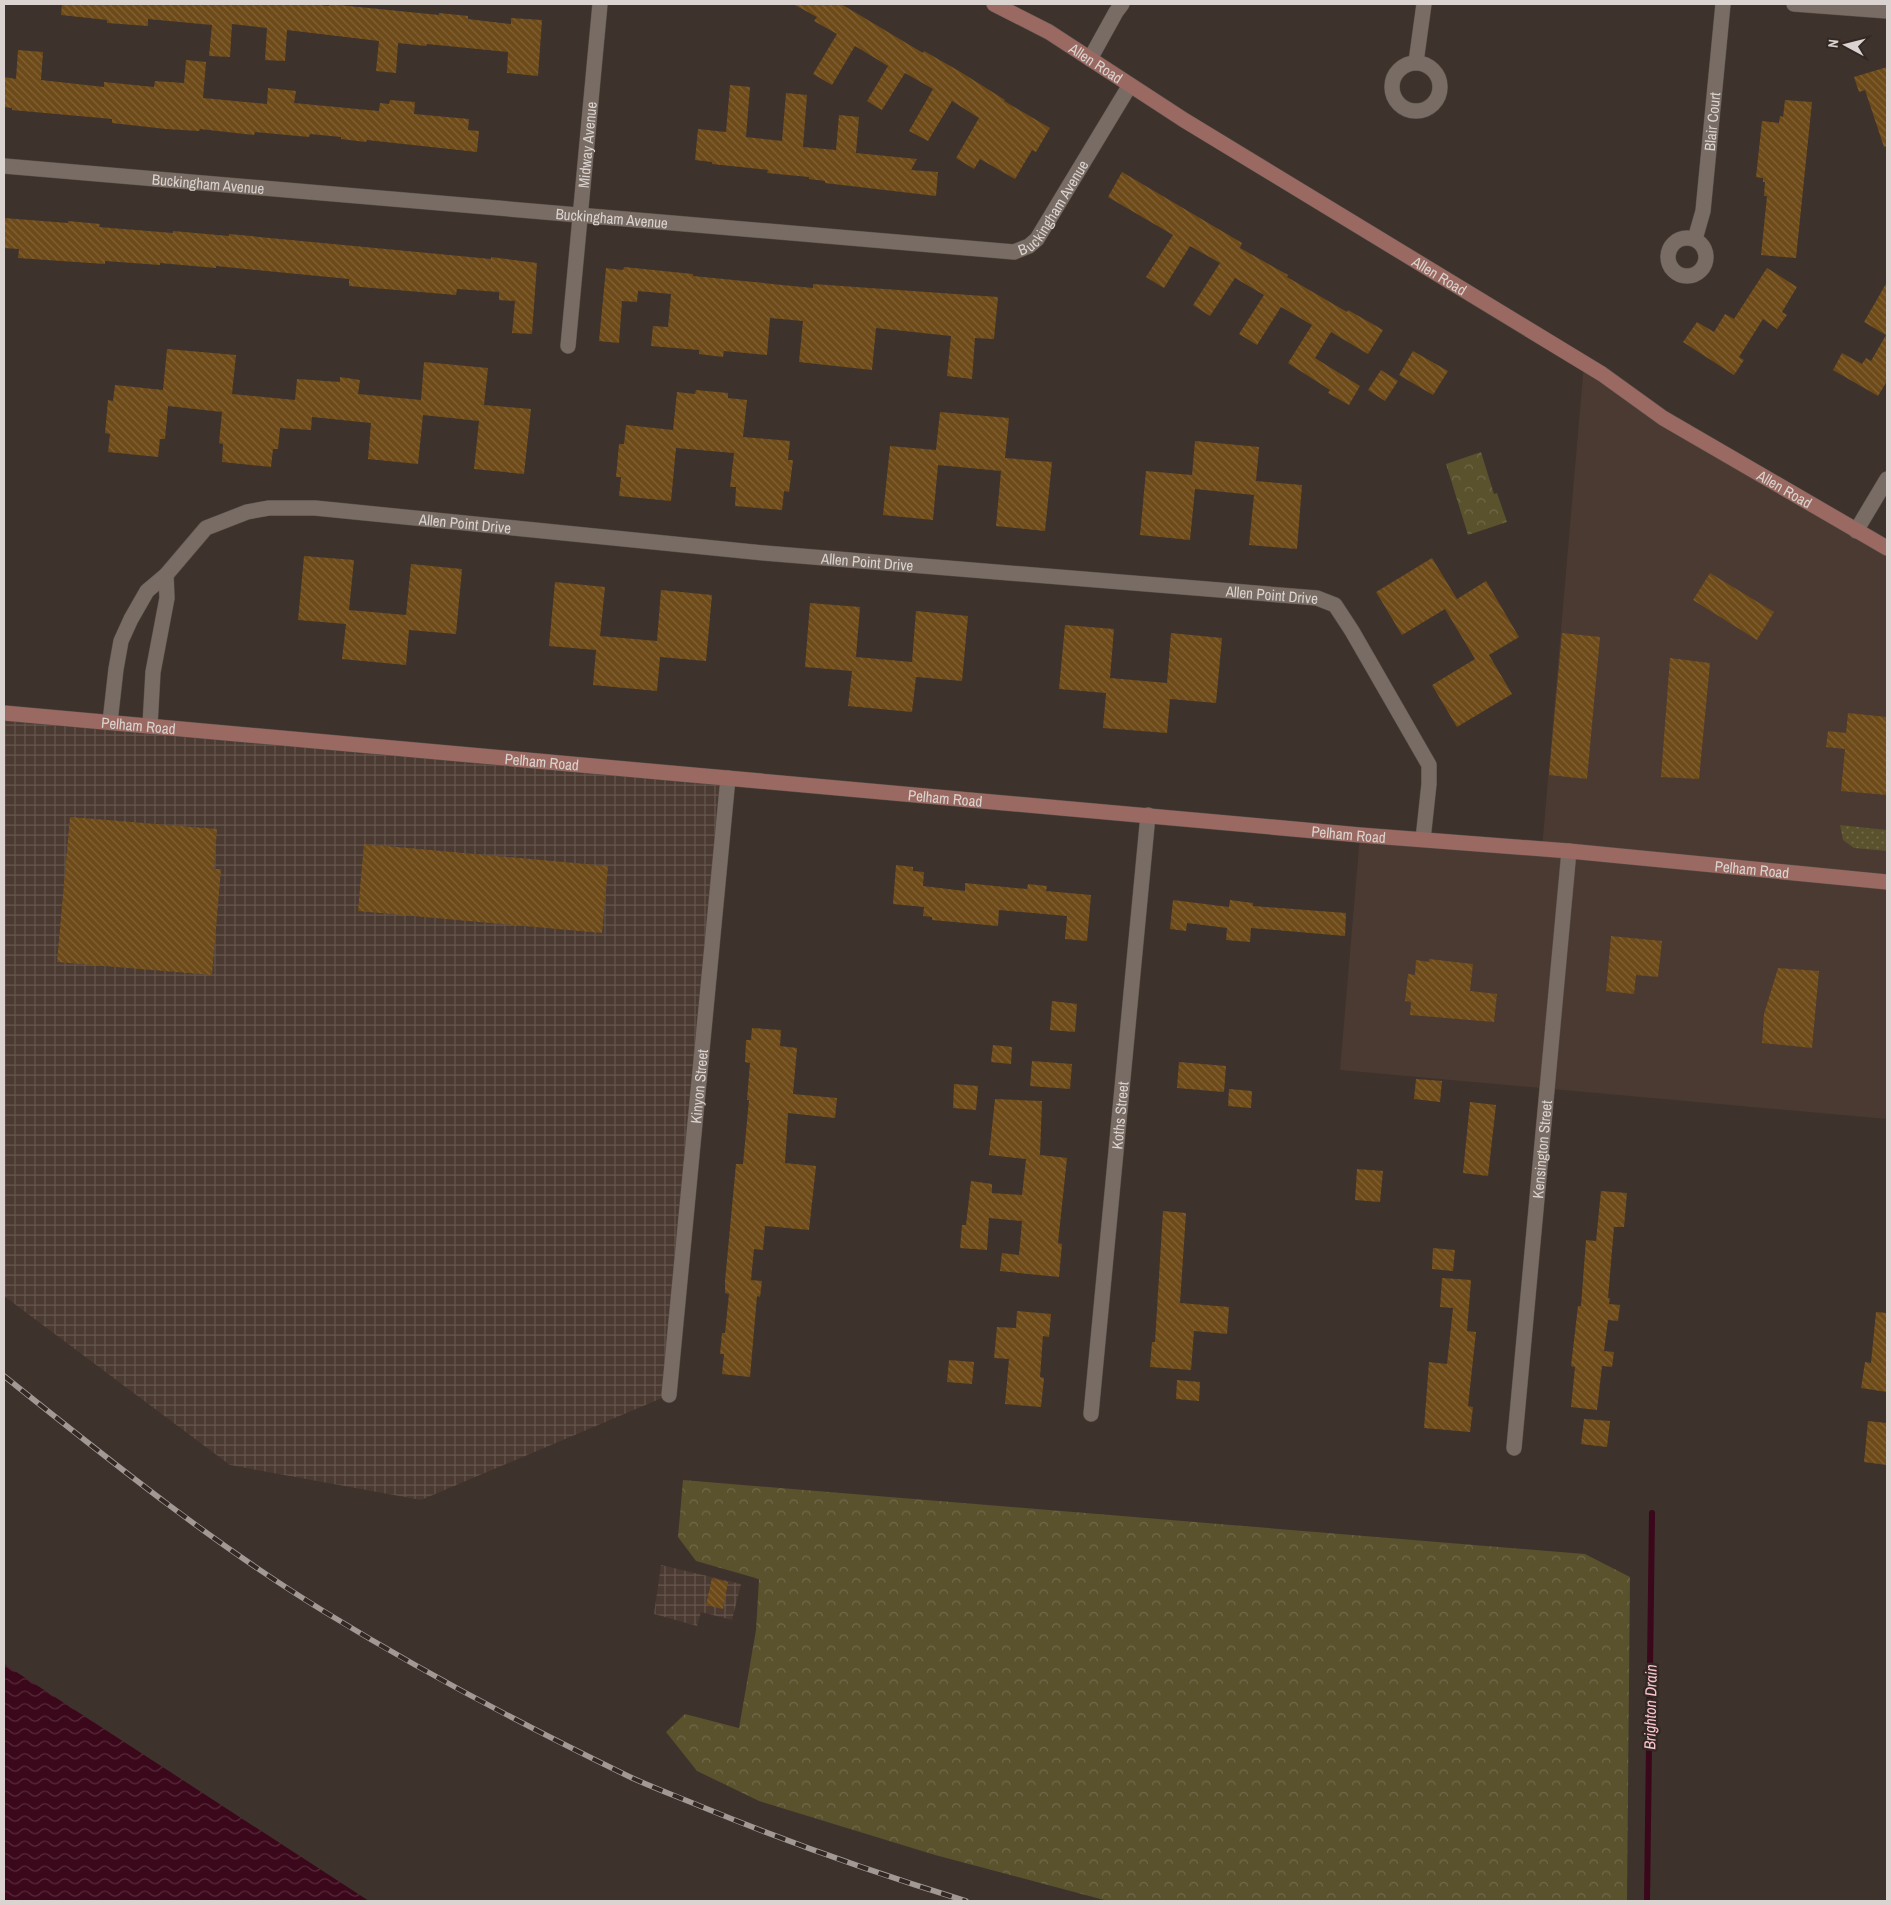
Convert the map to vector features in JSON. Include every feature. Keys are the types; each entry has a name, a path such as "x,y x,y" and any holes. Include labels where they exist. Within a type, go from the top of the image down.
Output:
{"main road":[{"name":"Allen Road","path":"994,4 1049,32 1184,120 1602,374 1663,418 1887,548"},
{"name":"Pelham Road","path":"4,713 1360,835 1569,851 1887,882"}],"street":[{"name":"Midway Avenue","path":"568,346 600,4"},
{"path":"1090,59 1122,4"},
{"path":"1416,62 1424,4"},
{"name":"Blair Court","path":"1695,239 1703,211 1723,4"},
{"path":"1794,4 1887,11"},
{"name":"Buckingham Avenue","path":"4,166 928,246 1020,251 1030,246 1036,239 1130,85"},
{"path":"1856,530 1887,479"},
{"name":"Allen Point Drive","path":"110,722 113,682 122,641 131,618 147,591 166,576 206,528 247,512 269,508 300,507 764,552 1317,598 1335,605 1429,765 1429,784 1423,839"},
{"path":"150,725 153,672 167,598 166,576"},
{"name":"Kinyon Street","path":"669,1395 728,778"},
{"name":"Koths Street","path":"1091,1414 1148,815"},
{"name":"Kensington Street","path":"1514,1448 1569,851"}],"shaded area":[{"path":"1584,364 1887,548 1887,1119 1340,1070 1360,835 1542,849"},
{"path":"4,713 728,778 669,1395 421,1500 230,1465 4,1296"},
{"path":"661,1565 741,1584 732,1620 701,1612 697,1626 654,1614"}],"green space":[{"path":"1481,452 1494,494 1497,493 1507,522 1468,535 1446,464"},
{"path":"1840,825 1887,830 1887,851 1854,848 1843,840"},
{"path":"683,1480 1585,1554 1630,1577 1627,1901 1108,1901 935,1855 759,1801 697,1771 666,1732 685,1714 739,1728 756,1630 759,1579 696,1561 678,1537"}],"water":[{"path":"4,1664 369,1901 4,1901"}],"building":[{"path":"62,4 311,4 329,6 329,4 468,16 468,19 511,24 511,18 542,20 538,76 507,73 508,52 398,43 396,73 376,71 379,41 287,30 285,61 265,60 267,28 232,24 230,57 209,56 212,25 148,19 148,26 107,23 107,20 61,15"},
{"path":"793,4 841,4 923,53 924,51 959,71 1004,101 1050,128 1036,152 1032,150 1015,179 980,159 974,169 956,158 979,118 952,101 928,141 909,131 933,89 905,73 882,110 867,101 888,66 855,46 832,85 813,74 837,34 814,21 817,17"},
{"path":"18,50 43,52 41,80 104,87 104,82 154,87 155,81 184,83 186,60 206,62 203,98 267,104 268,88 296,91 294,103 379,111 380,103 389,104 390,100 415,102 414,114 469,119 468,130 479,131 477,152 367,140 366,142 310,134 309,137 255,132 254,135 200,129 199,131 166,129 112,123 112,119 12,110 12,108 4,107 4,77 16,79"},
{"path":"1887,67 1887,146 1884,147 1865,90 1859,92 1854,77"},
{"path":"730,85 750,87 746,137 782,141 786,93 807,95 803,147 836,150 839,115 859,117 856,153 917,159 911,170 938,172 936,196 825,183 825,181 809,179 809,177 767,173 768,170 712,164 712,162 695,160 698,129 726,132"},
{"path":"1785,100 1812,102 1796,258 1761,255 1767,196 1764,196 1765,182 1763,182 1763,178 1756,177 1762,121 1779,123 1780,116 1783,117"},
{"path":"1122,172 1242,243 1240,248 1288,275 1287,277 1347,312 1348,310 1383,330 1368,354 1331,332 1315,358 1360,386 1349,405 1328,393 1330,390 1288,363 1312,325 1281,307 1257,345 1239,334 1264,295 1235,278 1210,316 1193,305 1220,263 1190,246 1164,288 1146,277 1173,235 1108,197"},
{"path":"4,218 68,223 68,221 100,224 99,227 173,233 173,231 229,236 229,234 491,259 491,257 537,263 532,334 512,333 515,301 499,300 499,292 457,289 456,295 349,286 349,279 216,266 216,268 105,261 105,264 18,258 19,249 4,248"},
{"path":"624,267 813,288 813,284 998,297 994,339 975,338 972,379 947,376 951,336 876,328 872,370 799,362 803,321 770,318 767,355 724,351 723,357 699,354 699,350 651,346 653,326 668,327 671,294 638,291 637,302 622,301 619,343 599,341 606,268 623,270"},
{"path":"1767,268 1797,287 1782,312 1787,315 1777,329 1763,319 1739,357 1744,360 1734,375 1683,342 1697,322 1714,332 1725,314 1734,319"},
{"path":"1887,282 1887,381 1878,396 1833,370 1842,353 1862,364 1866,358 1871,361 1886,335 1864,322"},
{"path":"167,349 236,355 232,394 295,400 297,379 340,382 340,377 360,380 358,394 421,400 424,362 488,368 484,405 531,409 524,474 474,469 479,421 423,415 418,464 368,459 371,423 312,417 311,430 280,428 278,449 273,449 271,467 222,462 223,444 219,443 222,412 168,406 165,439 160,439 158,457 108,452 110,434 105,433 108,400 113,401 115,385 163,390"},
{"path":"1413,351 1448,371 1433,395 1399,375"},
{"path":"1381,370 1398,381 1385,401 1368,390"},
{"path":"696,390 728,393 728,398 747,400 743,437 790,441 788,460 793,460 789,492 784,491 782,510 735,506 736,487 730,487 734,453 676,448 671,501 619,496 621,477 616,477 619,444 624,444 626,425 673,430 677,392 695,394"},
{"path":"940,412 1009,418 1005,458 1052,462 1045,531 996,526 1001,471 938,465 933,520 883,515 890,446 936,450"},
{"path":"1195,441 1259,447 1256,481 1302,485 1297,549 1249,545 1254,495 1195,489 1190,540 1140,535 1146,471 1192,475"},
{"path":"304,556 354,560 349,610 406,615 411,564 462,569 456,634 409,630 406,665 342,659 346,624 298,620"},
{"path":"1432,558 1457,599 1486,581 1519,637 1489,655 1512,694 1457,727 1432,685 1475,659 1445,609 1402,635 1376,592"},
{"path":"1710,573 1774,612 1757,640 1693,600"},
{"path":"555,582 605,587 600,636 657,641 661,590 712,595 706,661 660,657 657,691 593,685 596,650 549,646"},
{"path":"810,603 860,607 856,657 912,662 916,611 968,616 962,681 916,677 912,712 848,706 852,671 805,667"},
{"path":"1065,625 1114,629 1110,678 1167,683 1171,633 1222,638 1216,703 1170,699 1167,733 1103,728 1106,693 1059,689"},
{"path":"1562,633 1600,637 1587,779 1549,775"},
{"path":"1670,658 1710,663 1699,779 1661,777"},
{"path":"1848,713 1887,717 1887,795 1841,791 1845,749 1826,747 1828,731 1846,733"},
{"path":"70,817 217,829 214,869 221,869 212,975 57,962"},
{"path":"364,844 608,866 602,933 358,911"},
{"path":"896,865 913,867 913,871 924,872 923,886 965,891 965,883 1027,889 1028,884 1047,886 1046,891 1091,895 1087,941 1065,939 1067,916 999,910 998,926 932,920 932,917 923,916 924,907 893,904"},
{"path":"1173,900 1229,907 1230,900 1253,903 1253,906 1346,913 1345,936 1251,928 1250,942 1226,940 1227,928 1187,923 1186,931 1170,929"},
{"path":"1611,936 1662,941 1658,977 1636,975 1634,994 1606,991"},
{"path":"1429,959 1473,964 1470,991 1497,994 1494,1022 1410,1015 1411,1002 1405,1001 1408,974 1415,975 1416,960 1429,962"},
{"path":"1778,968 1819,971 1812,1048 1762,1043 1764,1014"},
{"path":"1052,1001 1077,1004 1075,1032 1050,1030"},
{"path":"752,1028 781,1030 780,1046 797,1048 793,1094 837,1098 835,1118 788,1113 785,1163 816,1166 809,1230 765,1226 763,1250 754,1249 751,1280 762,1281 760,1297 757,1296 750,1377 722,1374 724,1354 720,1354 722,1333 725,1333 729,1294 725,1293 725,1281 736,1164 743,1164 749,1100 747,1100 750,1063 745,1062 746,1040 751,1040"},
{"path":"993,1045 1012,1047 1011,1064 991,1062"},
{"path":"1032,1061 1072,1064 1070,1089 1030,1086"},
{"path":"1179,1062 1226,1066 1224,1092 1177,1088"},
{"path":"1416,1079 1442,1081 1440,1102 1414,1099"},
{"path":"954,1084 978,1086 976,1110 953,1108"},
{"path":"1229,1089 1252,1091 1251,1108 1228,1106"},
{"path":"995,1099 1042,1101 1040,1155 1067,1158 1058,1243 1062,1244 1059,1277 1000,1271 1002,1253 1019,1255 1022,1221 989,1218 987,1250 960,1248 962,1225 966,1225 971,1181 992,1184 992,1193 1022,1195 1026,1159 989,1155"},
{"path":"1470,1102 1496,1105 1488,1176 1463,1173"},
{"path":"1357,1169 1383,1171 1380,1202 1355,1200"},
{"path":"1601,1191 1627,1193 1624,1227 1614,1227 1608,1298 1610,1298 1609,1304 1620,1305 1618,1321 1608,1320 1604,1351 1614,1352 1612,1367 1602,1366 1597,1410 1571,1407 1575,1367 1571,1366 1578,1306 1581,1306 1586,1240 1596,1241"},
{"path":"1163,1211 1186,1213 1180,1303 1229,1307 1227,1334 1194,1331 1191,1370 1150,1367 1152,1342 1155,1342"},
{"path":"1433,1248 1455,1250 1453,1271 1432,1269"},
{"path":"1442,1278 1471,1280 1467,1331 1476,1332 1468,1406 1473,1407 1470,1432 1424,1428 1429,1362 1447,1364 1453,1308 1440,1307"},
{"path":"1017,1311 1051,1314 1049,1337 1043,1336 1040,1377 1044,1378 1041,1407 1005,1404 1009,1359 994,1358 997,1327 1016,1328"},
{"path":"1876,1312 1887,1313 1887,1392 1861,1388 1865,1362 1871,1363"},
{"path":"949,1360 974,1362 972,1384 947,1382"},
{"path":"1177,1380 1200,1382 1199,1401 1176,1399"},
{"path":"1584,1419 1610,1421 1607,1447 1581,1444"},
{"path":"1868,1421 1887,1423 1887,1465 1864,1462"},
{"path":"712,1578 728,1582 723,1609 706,1605"}],"waterway":[{"name":"Brighton Drain","path":"1647,1901 1652,1513"}],"railway":[{"path":"4,1376 161,1499 242,1558 325,1612 475,1698 589,1757 655,1788 798,1844 966,1901"}]}
